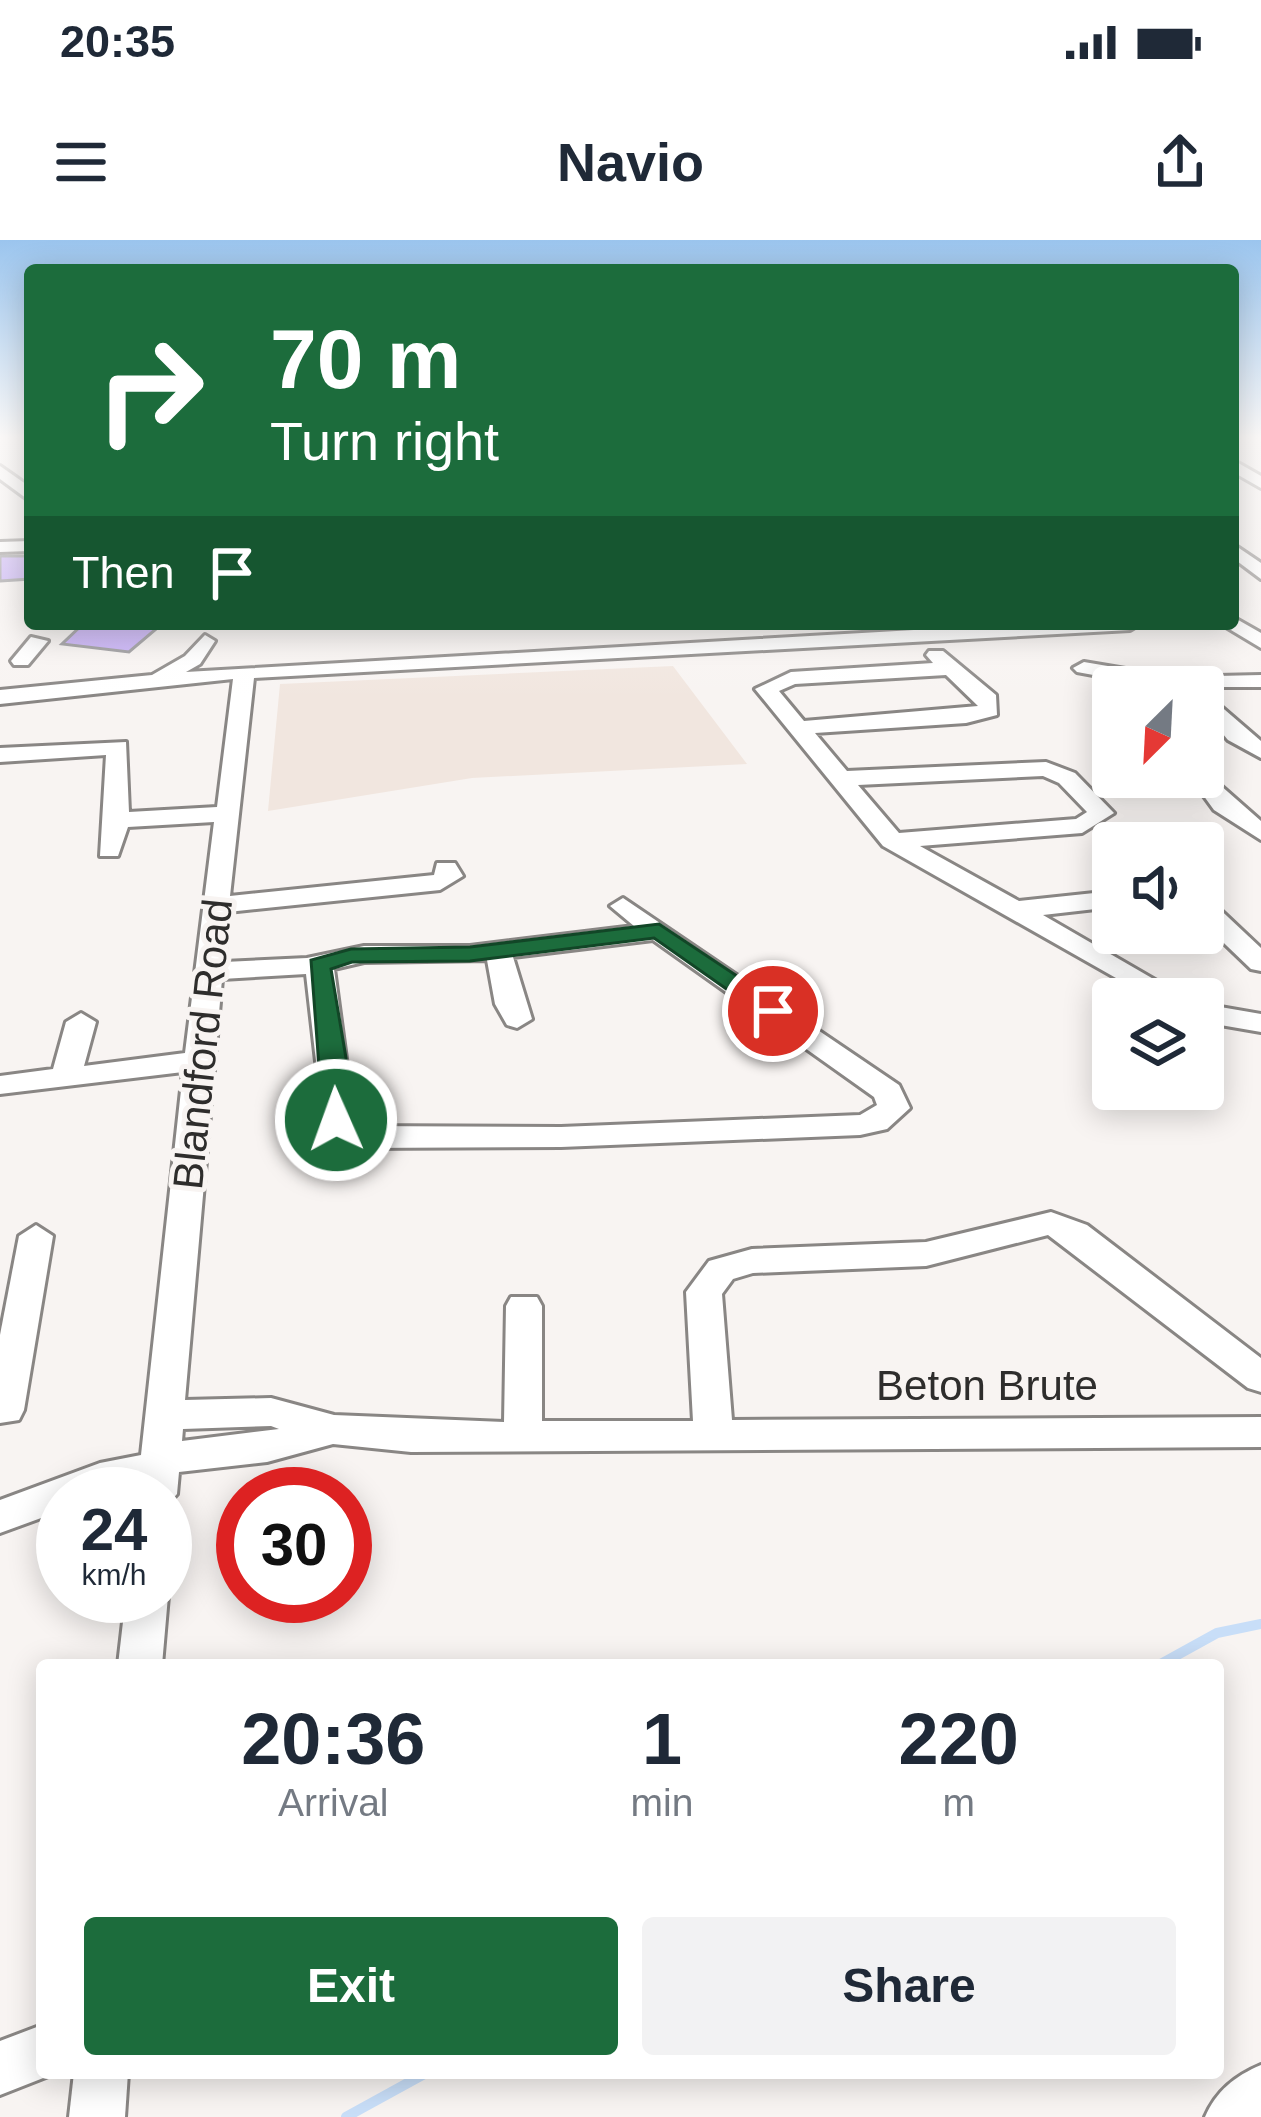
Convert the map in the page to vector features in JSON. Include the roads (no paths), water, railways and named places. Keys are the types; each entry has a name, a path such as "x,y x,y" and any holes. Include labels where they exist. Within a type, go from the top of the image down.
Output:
{"street":[{"path":"191,630 244,672"},
{"path":"695,630 711,647"},
{"path":"0,701 244,672 1021,630"},
{"path":"794,728 966,716 989,710 988,700 912,636"},
{"path":"21,661 38,641"},
{"path":"114,687 183,667 205,641"},
{"path":"950,668 780,680 766,688 794,728 892,842 1136,978"},
{"path":"1084,668 1092,670"},
{"name":"Blandford Road","path":"160,1467 198,1061 225,814 243,726 244,672"},
{"path":"1224,686 1261,681"},
{"path":"1224,723 1261,751"},
{"path":"0,754 118,747 116,820 109,851"},
{"path":"838,779 1046,769 1067,778 1102,813 1082,826 892,842"},
{"path":"1218,798 1261,833"},
{"path":"116,820 225,814"},
{"path":"216,905 440,882 450,876 446,868"},
{"path":"1013,910 1092,901"},
{"path":"313,965 334,1058 336,1120 340,1131 356,1138 561,1137 860,1125 876,1122 894,1108 888,1092 622,906"},
{"path":"1224,928 1261,963"},
{"path":"208,978 265,982 364,954 496,951 659,931"},
{"path":"496,951 510,971 510,1010 517,1019"},
{"path":"1224,1017 1261,1023"},
{"path":"68,1074 81,1022"},
{"path":"0,1084 198,1061"},
{"path":"712,1433 704,1292 721,1270 752,1262 951,1251 1036,1223 1076,1233 1261,1378"},
{"path":"5,1410 23,1256"},
{"path":"523,1438 524,1306"},
{"name":"Beton Brute","path":"168,1415 271,1412 334,1430 523,1438 1261,1432"},
{"name":"Beton Brute","path":"184,1467 334,1430"},
{"name":"Beton Brute","path":"0,1517 36,1503"},
{"path":"141,1659 144,1623"},
{"path":"0,2068 36,2055"},
{"path":"97,2117 100,2079"},
{"path":"1233,2117 1261,2092"}],"waterway":[{"path":"1170,1659 1217,1633 1261,1624"},
{"path":"346,2117 415,2079"}]}
